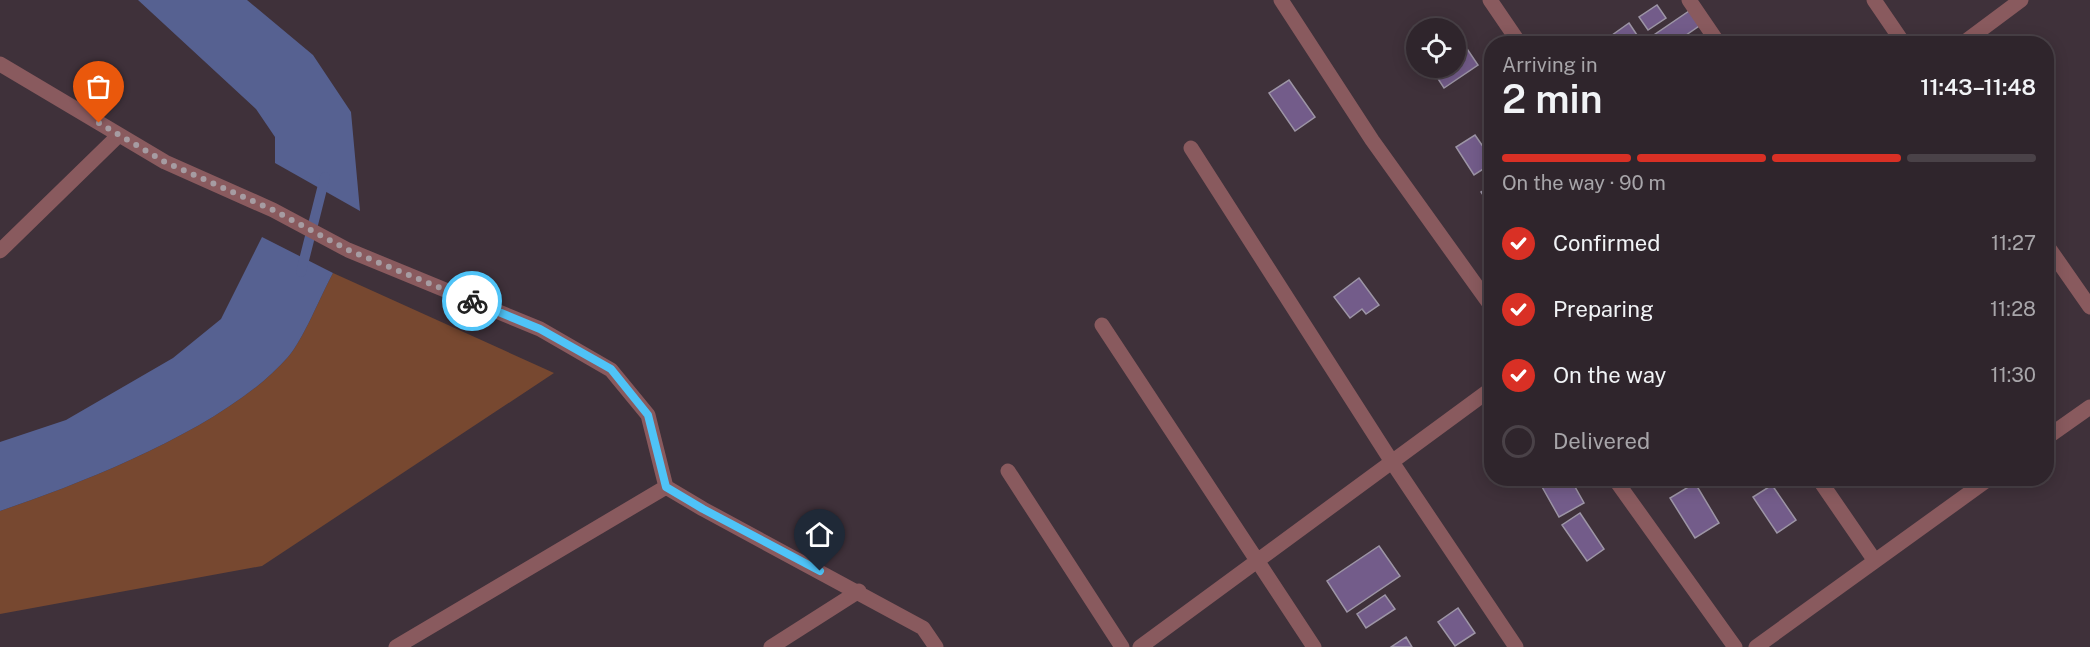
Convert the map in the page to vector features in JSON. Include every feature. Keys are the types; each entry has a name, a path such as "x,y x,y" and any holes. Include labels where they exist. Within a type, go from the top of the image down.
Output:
{"street":[{"path":"1281,0 1372,140 1484,296"},
{"path":"1490,0 1515,36"},
{"path":"1689,0 1714,36"},
{"path":"1874,0 1899,36"},
{"path":"1973,36 2021,0"},
{"path":"0,64 165,162 273,210 348,250 540,329 611,369 648,415 666,487 923,628 936,647"},
{"path":"0,251 119,135"},
{"path":"1191,148 1392,462 1516,647"},
{"path":"2054,255 2090,307"},
{"path":"1102,325 1314,647"},
{"path":"1140,647 1484,394"},
{"path":"2054,432 2089,408"},
{"path":"1008,471 1122,647"},
{"path":"1620,486 1735,647"},
{"path":"1823,486 1875,561"},
{"path":"1756,647 1979,486"},
{"path":"396,647 666,487"},
{"path":"771,647 859,591"}],"shaded area":[{"path":"333,273 554,373 262,566 0,614 0,511 113,468 154,449 230,406 262,382 288,357 306,329"}],"water":[{"path":"138,0 247,0 313,55 351,112 360,211 275,163 275,137 256,109"},
{"path":"262,237 333,273 306,329 288,357 262,382 230,406 154,449 113,468 0,511 0,442 66,420 173,358 221,319"}],"building":[{"path":"1657,5 1666,18 1648,30 1639,17"},
{"path":"1692,9 1702,24 1685,36 1652,36"},
{"path":"1629,23 1638,36 1611,36"},
{"path":"1466,47 1478,65 1466,73"},
{"path":"1438,78 1459,78 1444,88"},
{"path":"1289,80 1315,117 1295,131 1269,93"},
{"path":"1475,135 1484,148 1484,169 1474,175 1456,147"},
{"path":"1359,278 1379,305 1366,314 1362,309 1350,318 1334,297"},
{"path":"1542,486 1574,486 1584,503 1559,517"},
{"path":"1690,486 1697,486 1719,523 1695,538 1670,498"},
{"path":"1773,486 1796,520 1777,533 1753,497"},
{"path":"1580,513 1604,549 1587,561 1562,525"},
{"path":"1379,546 1400,576 1347,612 1327,581"},
{"path":"1385,595 1395,609 1366,628 1357,614"},
{"path":"1458,608 1475,633 1455,646 1438,622"},
{"path":"1406,637 1412,647 1391,647"}],"waterway":[{"path":"301,272 325,177"}],"way so far":[{"path":"99,123 165,162 273,210 348,250 472,301"}],"route":[{"path":"472,301 540,329 611,369 648,415 666,487 820,571"}]}
